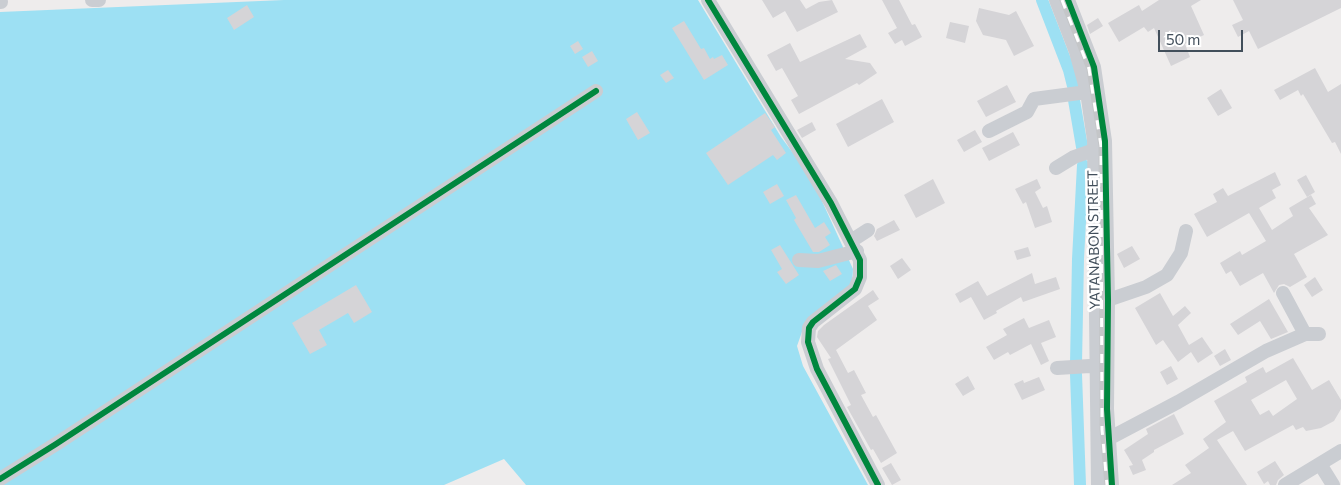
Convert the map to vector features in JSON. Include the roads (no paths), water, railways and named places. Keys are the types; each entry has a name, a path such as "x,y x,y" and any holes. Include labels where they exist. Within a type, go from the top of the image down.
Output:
{"street":[{"path":"92,0 99,0"},
{"path":"708,0 831,203 854,246 862,268 858,284 849,295 813,322 809,328 808,342 817,369 878,485"},
{"path":"1056,0 1070,32 1087,92 1102,227"},
{"name":"YATANABON STREET","path":"1068,0 1089,52 1099,96 1105,141 1102,227 1102,366 1112,485"},
{"path":"1,477 596,91"},
{"path":"989,131 1027,112 1034,99 1087,92"},
{"path":"1056,168 1074,157 1094,150"},
{"path":"799,260 818,261 854,246 868,230"},
{"path":"1102,300 1146,287 1167,275 1181,253 1186,231"},
{"path":"1283,292 1305,334"},
{"path":"1108,439 1178,402 1266,351 1305,334 1319,334"},
{"path":"1057,368 1102,366 1098,485"},
{"path":"1285,485 1341,452"},
{"path":"1320,464 1333,485"}],"water":[{"path":"284,0 698,0 781,137 811,177 853,269 852,287 803,329 797,346 803,366 868,485 526,485 504,459 444,485 0,485 0,12"}],"waterway":[{"path":"1042,0 1069,70 1073,86"},
{"path":"1074,100 1082,147"},
{"path":"1076,364 1078,259 1083,165"},
{"path":"1076,374 1080,485"}],"railway":[{"path":"1062,0 1089,69 1101,146 1102,429 1107,485"}]}
